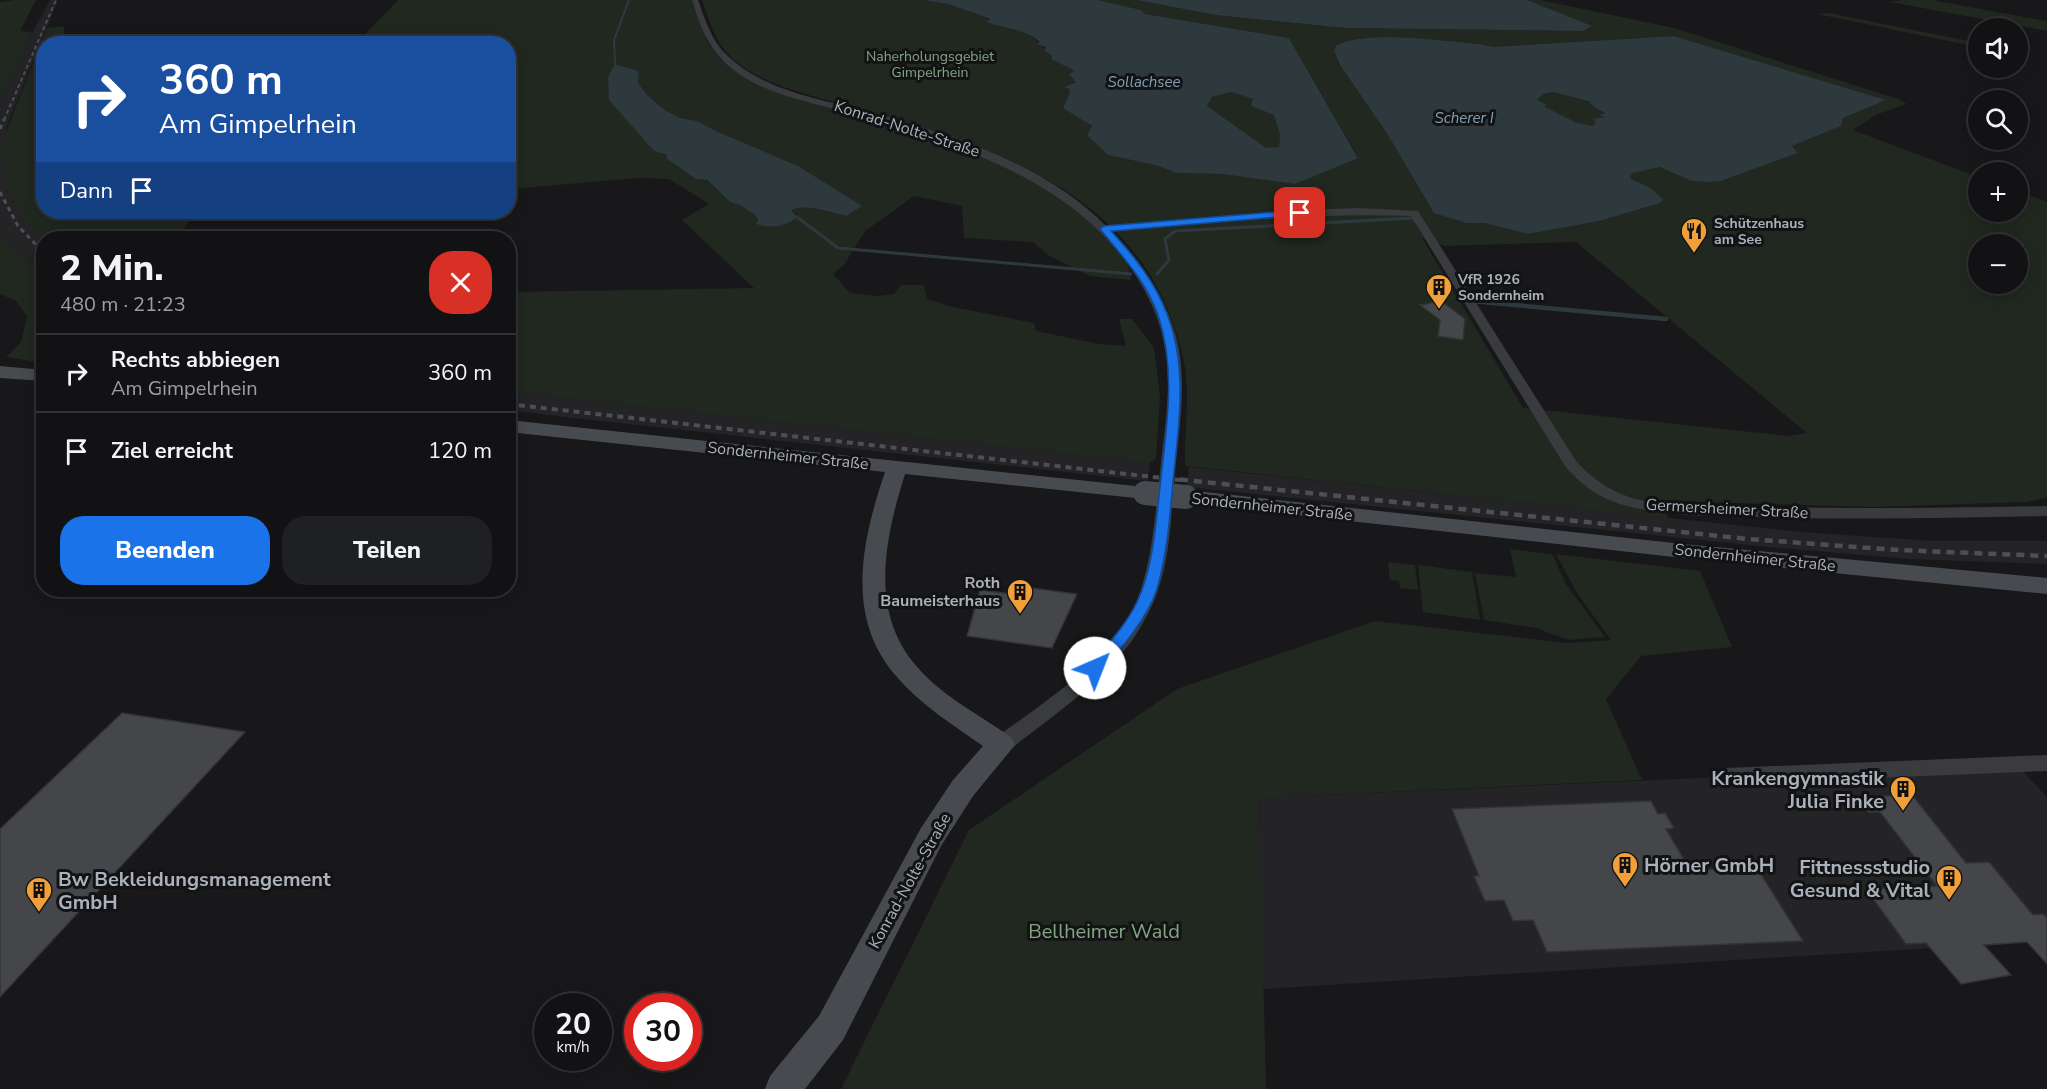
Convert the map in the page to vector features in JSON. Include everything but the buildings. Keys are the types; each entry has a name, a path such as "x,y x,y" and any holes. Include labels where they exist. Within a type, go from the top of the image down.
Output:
{"main road":[{"path":"0,372 36,375"},
{"name":"Sondernheimer Straße","path":"516,427 2043,589"},
{"path":"897,467 883,511 875,549 871,586 878,627 900,663 915,680 930,694 1001,745"},
{"name":"Konrad-Nolte-Straße","path":"783,1089 831,1028 931,837 963,789 1001,745"}],"street":[{"name":"Konrad-Nolte-Straße","path":"695,0 716,49 742,71 797,94 933,134 982,152 1054,189 1104,229 1132,260 1155,297 1163,316 1173,354 1175,403 1161,537 1155,569 1143,605 1123,638 1111,652 1078,684 1001,745"},
{"name":"Germersheimer Straße","path":"1104,229 1300,213 1389,211 1414,213 1570,463 1594,486 1619,498 1645,505 1680,509 1795,513 2047,511"},
{"path":"1726,776 2047,763"}],"shaded area":[{"path":"50,0 58,0 43,36 36,36 36,54 6,128 36,235 36,266 7,245 0,233 0,101 24,48"},
{"path":"516,393 1150,463 1148,481 516,411"},
{"path":"1189,467 1802,532 1933,541 2047,541 2047,564 1908,559 1769,547 1187,487"},
{"path":"2016,764 2047,797 2047,941 1262,989 1259,798"}],"green space":[{"path":"36,0 20,31 32,32 0,101 0,2"},
{"path":"398,0 692,0 707,41 719,58 763,84 942,139 979,153 1050,190 1100,229 1127,261 1131,280 1090,276 1048,255 1033,242 964,238 962,206 914,196 865,231 844,265 833,274 850,293 878,296 894,294 901,285 924,285 927,299 953,307 1034,323 1036,331 1099,344 1126,346 1119,319 1132,319 1154,348 1160,395 1156,459 1150,463 516,393 516,292 754,288 682,220 709,204 669,179 640,178 516,188 516,36 364,36","holes":["615,64 639,71 638,83 648,96 665,111 680,118 697,121 720,133 846,216 804,207 791,210 797,216 788,223 772,226 756,223 758,220 755,215 740,205 730,202 706,180 696,179 667,159 667,155 654,151 642,135"]},
{"name":"Naherholungsgebiet Gimpelrhein","path":"702,0 923,0 948,4 991,19 987,22 1028,34 1048,51 1052,56 1051,59 1076,71 1070,75 1077,81 1066,87 1108,155 1159,166 1176,173 1223,174 1329,169 1358,157 1289,38 1145,14 1140,10 1098,0 1137,0 1215,15 1346,28 1583,31 1591,27 1527,0 1540,0 1674,28 1898,99 1907,104 1878,114 1853,130 1968,173 1968,222 2028,222 2028,195 2047,202 2047,498 2026,502 1872,507 1662,501 1668,518 1185,466 1187,393 1181,349 1161,294 1132,249 1095,213 1053,183 1006,159 956,139 804,94 756,75 730,56 716,37","holes":["1674,36 1885,100 1842,118 1841,126 1792,146 1798,153 1721,181 1709,182 1660,167 1632,173 1631,179 1649,187 1663,199 1660,203 1601,221 1528,234 1484,223 1466,223 1455,220 1388,135 1340,65 1334,51 1348,41 1364,38 1479,44 1493,47","1422,238 1444,246 1576,242 1807,433 1789,436 1523,408"]},
{"path":"1932,0 2047,21 2047,31 2028,27 2028,18 1977,18 1890,2"},
{"path":"1829,13 1968,41 1968,45 1817,14"},
{"path":"64,26 65,36 44,36 47,28"},
{"path":"36,56 36,219 190,219 183,231 36,231 36,235 17,209 6,184 2,142"},
{"path":"1230,92 1254,99 1252,106 1274,115 1280,135 1279,147 1266,149 1207,106 1212,97"},
{"path":"1553,92 1591,102 1605,114 1600,115 1606,117 1598,119 1593,126 1578,124 1563,118 1536,100 1543,94"},
{"path":"0,233 7,245 36,266 36,362 6,357 21,342 27,316 16,301 0,294"},
{"path":"1510,549 1552,554 1566,584 1605,637 1568,640 1536,628 1484,620 1475,573 1516,577"},
{"name":"Bellheimer Wald","path":"1556,554 1700,571 1732,647 1641,656 1606,699 1642,780 1259,798 1266,1089 841,1089 969,830 1177,689 1375,621 1567,643 1611,640 1577,593"},
{"path":"1388,562 1415,565 1418,590 1400,588 1399,581 1390,580"},
{"path":"1418,565 1472,572 1480,620 1423,612"}],"water":[{"name":"Sollachsee","path":"923,0 1098,0 1141,10 1145,14 1289,38 1358,158 1295,184 1223,174 1176,173 1159,166 1108,155 1087,135 1092,126 1063,108 1070,93 1065,87 1076,82 1069,74 1075,71 1051,59 1052,56 1045,51 1046,47 1037,44 1040,42 1034,37 986,22 991,19 948,4","holes":["1231,92 1253,99 1251,106 1274,115 1280,135 1279,147 1266,148 1207,106 1212,97"]},
{"path":"1137,0 1527,0 1592,26 1583,31 1346,28 1215,15"},
{"name":"Scherer I","path":"1674,36 1886,100 1843,118 1841,126 1792,146 1798,153 1721,181 1692,181 1660,167 1633,173 1630,176 1631,179 1649,187 1663,199 1660,203 1600,221 1528,234 1484,223 1466,223 1434,213 1388,135 1340,65 1334,51 1336,46 1349,41 1385,37 1493,47","holes":["1553,92 1591,102 1590,104 1605,113 1599,115 1605,117 1592,119 1596,122 1593,126 1577,123 1545,107 1546,104 1537,100 1543,94"]},
{"path":"615,64 639,71 638,83 648,96 666,111 680,118 697,121 798,166 862,206 846,216 818,209 797,208 791,210 797,217 788,223 772,226 756,224 758,220 755,215 740,205 730,202 707,180 696,179 667,159 667,155 654,151 609,100 608,77"}],"waterway":[{"path":"615,64 614,40 629,0"},
{"path":"797,217 838,248 1131,274"},
{"path":"1157,274 1169,260 1165,239 1175,231 1413,218 1415,221"},
{"path":"1471,301 1666,319"}],"railway":[{"path":"40,36 56,0"},
{"path":"4,120 36,46"},
{"path":"0,129 4,119"},
{"path":"0,192 18,226 36,245"},
{"path":"516,405 1180,480"},
{"path":"1166,478 1748,539 1897,550 2047,556"}],"place":[{"name":"Schützenhaus am See","path":"1694,254"},
{"name":"VfR 1926 Sondernheim","path":"1439,310"},
{"name":"Roth Baumeisterhaus","path":"1020,615"},
{"name":"Krankengymnastik Julia Finke","path":"1903,812"},
{"name":"Hörner GmbH","path":"1625,888"},
{"name":"Fittnessstudio Gesund & Vital","path":"1949,901"},
{"name":"Bw Bekleidungsmanagement GmbH","path":"39,913"}],"route":[{"path":"1095,668 1123,638 1134,622 1149,591 1161,537 1175,403 1173,354 1163,316 1155,297 1132,260 1104,229 1300,213"}]}
